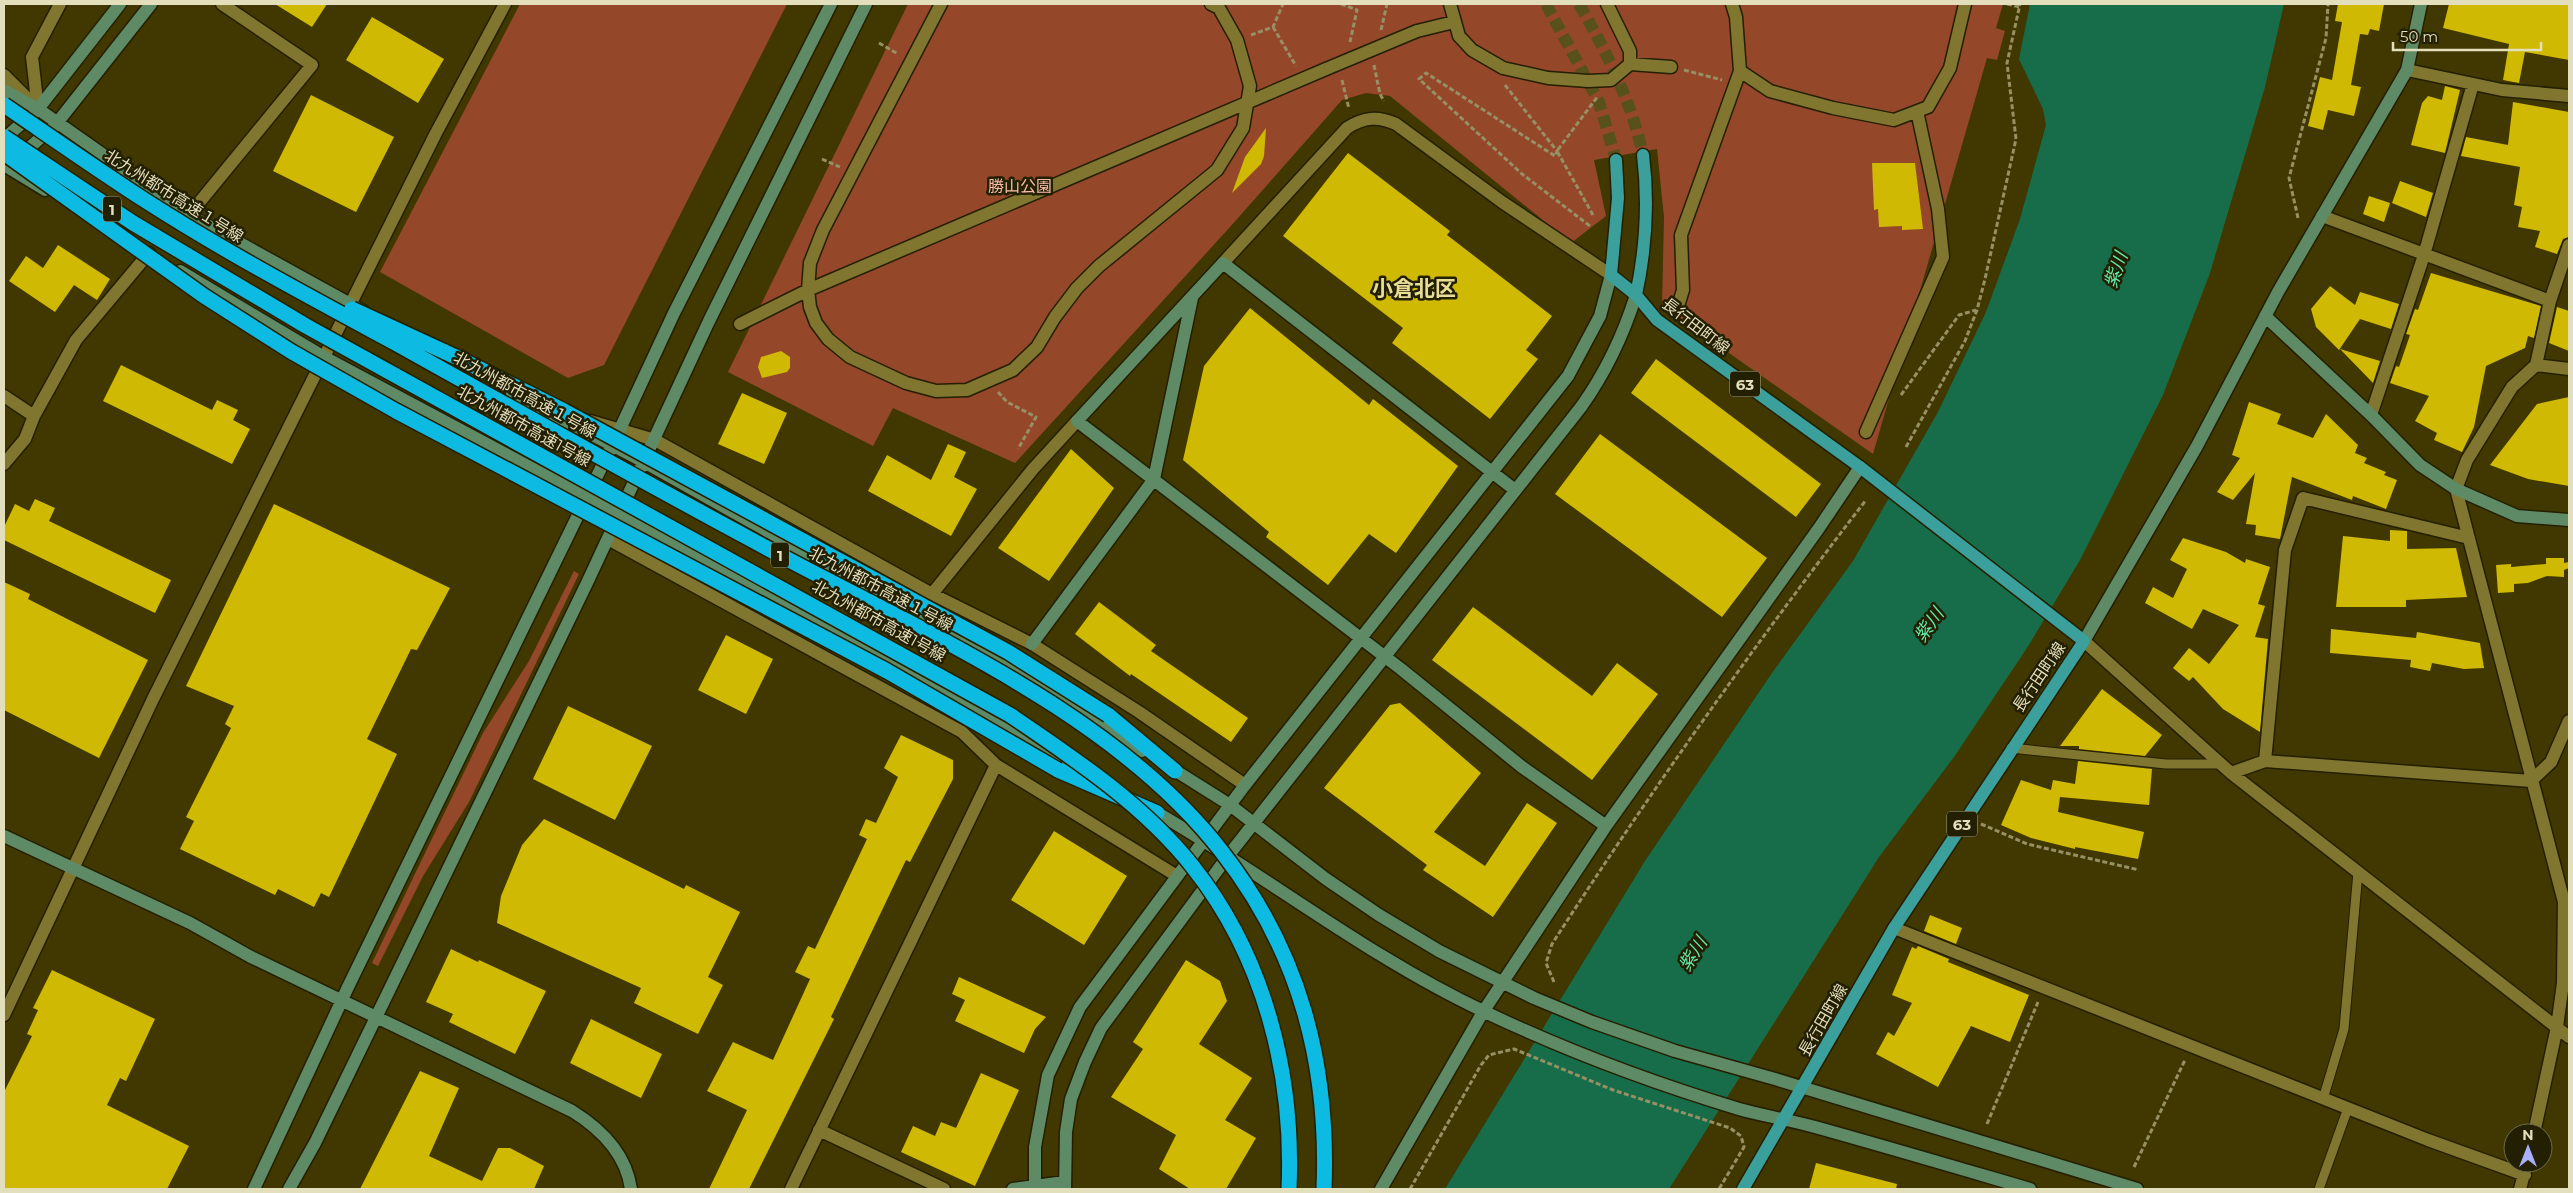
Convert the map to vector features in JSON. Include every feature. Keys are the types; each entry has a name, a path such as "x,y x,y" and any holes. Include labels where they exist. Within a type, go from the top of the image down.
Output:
{"highway":[{"name":"北九州都市高速１号線","path":"4,105 147,202 238,257 756,542 980,661 1036,694 1138,767 1182,806 1221,850 1255,897 1281,947 1303,1003 1316,1058 1324,1112 1324,1189"},
{"name":"北九州都市高速1号線","path":"4,138 134,223 314,331 962,687 1047,740 1110,786 1154,825 1192,866 1212,893 1244,951 1264,1000 1278,1049 1289,1130 1289,1189"},
{"path":"5,164 292,352 396,411 887,671 1058,770 1157,813"},
{"path":"238,257 458,358 564,411 1008,652 1108,715 1175,771"}],"main road":[{"path":"1636,295 1644,253 1647,223 1647,189 1643,155"},
{"path":"1611,275 1618,198 1616,160"},
{"name":"長行田町線","path":"1611,275 1636,295 1657,320 1860,467 2084,641 2011,748 1894,928 1804,1088 1743,1189"}],"street":[{"path":"38,109 32,58 60,4"},
{"path":"4,138 38,109 120,4"},
{"path":"151,4 57,123 5,164 149,253 324,357 586,497 958,700 1157,813 1228,856 1357,942 1483,1012 1664,1085 1741,1109 1784,1119 2030,1189"},
{"path":"189,215 312,65 222,4"},
{"path":"4,1015 153,699 436,132 505,4"},
{"path":"254,1189 342,1000 620,429 674,313 831,4"},
{"path":"289,1189 315,1143 608,540 714,312 866,4"},
{"path":"941,4 823,230 810,263 808,290 810,308 816,323 828,339 850,357 906,383 936,391 967,390 1013,370 1037,347 1055,317 1078,288 1099,266 1217,170 1243,128 1250,86 1237,40 1219,8 1211,4"},
{"path":"1450,4 1459,36 1472,50 1504,68 1548,78 1588,81 1611,80 1630,64 1671,67"},
{"path":"1607,4 1630,51 1630,64"},
{"path":"1678,306 1683,290 1681,235 1740,71 1736,17 1732,4"},
{"path":"1740,71 1770,91 1833,108 1894,120 1928,107 1950,68 1965,4"},
{"path":"2421,4 2407,70 2265,316 2197,446 2084,641 2226,768 2569,1037"},
{"path":"740,324 808,290 1326,69 1417,31 1454,22"},
{"path":"2407,70 2502,90 2569,96"},
{"path":"4,75 38,109"},
{"path":"1722,80 1735,83"},
{"path":"2371,415 2424,255 2473,84"},
{"path":"4,90 38,109 189,215 542,409 644,462 1007,666 1230,805 1326,879 1379,915 1439,951 1534,998 1592,1022 1675,1051 2137,1189"},
{"path":"1866,432 1943,257 1938,208 1917,111"},
{"path":"932,594 1033,469 1347,128 1355,122 1371,118 1387,120 1396,124 1502,202 1611,275 1600,316 1584,350 1568,376 1245,785 1080,1008 1062,1042 1048,1075 1040,1109 1035,1147 1035,1188"},
{"path":"2322,216 2550,301"},
{"path":"2536,1123 2557,1027 2564,983 2567,903 2531,781 2456,489 2466,460 2512,387 2536,365 2550,301 2569,245"},
{"path":"4,464 25,439 34,416 76,340 149,253"},
{"path":"1223,263 1516,490"},
{"path":"1013,1189 1064,1186 1066,1132 1072,1098 1084,1062 1101,1028 1228,856 1255,824 1603,377 1624,332 1636,295"},
{"path":"1032,644 1154,479 1192,298"},
{"path":"2265,316 2371,415 2420,465 2456,489 2517,516 2569,520"},
{"path":"2536,365 2569,369"},
{"path":"4,396 34,416"},
{"path":"542,409 655,440 932,594 1032,644 1139,712 1245,785"},
{"path":"1077,421 1384,656 1507,755 1606,826"},
{"path":"1381,1189 1483,1012 1503,981 1606,826 1819,528 1860,467"},
{"path":"2265,761 2285,550 2303,498 2469,538"},
{"path":"608,540 962,732 996,765 1177,876"},
{"path":"2226,768 2265,761 2531,781 2551,762 2569,722"},
{"path":"791,1189 996,765"},
{"path":"4,836 190,923 251,957 572,1111 591,1123 606,1136 617,1150 630,1189"},
{"path":"1894,928 2348,1108 2503,1161"},
{"path":"819,1130 944,1189"},
{"path":"2520,1189 2525,1173"}],"lane":[{"path":"2011,748 2166,764 2226,768"},
{"path":"2323,1098 2344,1029 2358,872"},
{"path":"2318,1189 2348,1108"}],"path":[{"path":"1237,40 1274,27 1283,4"},
{"path":"1341,4 1350,8"},
{"path":"1906,447 1965,341 1977,310 2016,139 2006,63 2020,5 2007,4"},
{"path":"2298,218 2288,178 2326,38 2328,4"},
{"path":"1274,27 1304,79"},
{"path":"879,43 911,61"},
{"path":"1671,67 1722,80"},
{"path":"1590,226 1522,174 1419,79 1426,73 1555,156 1611,80"},
{"path":"1504,82 1557,152 1593,215"},
{"path":"1895,403 1959,315 1977,310"},
{"path":"1007,402 1036,417 1018,449"},
{"path":"1554,982 1546,963 1552,944 1624,832 1778,617 1866,500"},
{"path":"1967,817 2028,844 2139,870"},
{"path":"1987,1124 2044,988"},
{"path":"2134,1167 2192,1046"},
{"path":"1410,1189 1481,1065 1489,1055 1514,1049 1613,1090 1730,1128 1741,1136 1744,1147 1719,1189"}],"green space":[{"path":"520,4 787,4 604,365 568,378 380,272"},
{"name":"勝山公園","path":"908,4 2003,4 1996,28 2005,31 1997,60 1987,58 1873,454 1662,306 1664,217 1657,149 1594,160 1606,216 1571,243 1390,96 1366,93 1342,100 1230,227 1015,463 893,408 873,446 728,372"},
{"path":"574,571 579,574 469,802 423,876 378,966 372,963 483,733 529,661"}],"water":[{"name":"紫川","path":"2030,4 2284,4 2265,87 2210,273 2163,395 2080,560 2027,648 1954,757 1879,857 1669,1189 1445,1189 1645,861 1772,673 1853,561 1938,412 1986,312 2020,219 2046,125 2043,109 2019,59"}],"building":[{"path":"275,4 327,4 312,27"},
{"path":"2338,4 2384,4 2379,31 2370,29 2368,35 2360,34 2351,85 2361,87 2354,116 2328,110 2323,130 2308,126 2320,77 2332,80 2342,22 2335,21"},
{"path":"2449,4 2569,4 2569,60 2525,52 2519,83 2503,80 2509,44 2443,28"},
{"path":"372,17 444,59 418,103 346,60"},
{"path":"2445,86 2460,90 2445,153 2411,145 2422,103 2428,96 2442,100"},
{"path":"311,95 394,137 356,212 273,171"},
{"path":"2513,102 2569,112 2569,237 2563,239 2557,254 2535,247 2540,231 2518,227 2522,207 2514,205 2520,167 2461,156 2466,137 2508,145"},
{"path":"1266,128 1264,156 1261,164 1232,193 1245,157"},
{"path":"1348,153 1450,231 1447,235 1552,316 1526,350 1538,359 1490,419 1392,343 1403,328 1283,236"},
{"path":"1872,163 1915,163 1923,229 1902,230 1902,226 1879,227 1878,209 1874,210"},
{"path":"2400,181 2433,193 2426,217 2392,203"},
{"path":"2369,196 2390,203 2384,222 2363,214"},
{"path":"58,245 110,279 97,300 74,285 55,312 9,281 26,256 43,268"},
{"path":"2431,273 2541,306 2534,338 2528,336 2525,348 2486,366 2474,427 2462,452 2434,440 2437,433 2415,421 2429,396 2390,383 2396,366 2399,367 2410,335 2406,334 2415,309 2418,310"},
{"path":"2330,286 2355,305 2360,292 2399,304 2391,329 2360,319 2339,350 2316,327 2311,309"},
{"path":"2557,307 2569,311 2569,351 2549,343"},
{"path":"1250,308 1369,405 1373,399 1458,466 1396,553 1369,534 1328,585 1266,537 1269,532 1183,460 1204,366"},
{"path":"2340,349 2380,361 2373,383"},
{"path":"781,351 790,357 790,368 787,372 762,378 758,367 761,357"},
{"path":"1656,359 1821,484 1796,517 1631,393"},
{"path":"121,365 212,410 217,400 238,410 233,420 250,429 232,464 103,401"},
{"path":"742,393 787,413 764,464 718,444"},
{"path":"2569,397 2569,486 2528,479 2490,465 2537,404"},
{"path":"2249,402 2281,414 2277,424 2313,438 2326,414 2358,445 2355,453 2367,458 2364,463 2386,472 2384,475 2397,480 2386,509 2353,496 2352,500 2292,477 2280,539 2255,535 2256,525 2246,524 2255,473 2233,500 2217,492 2240,458 2232,455"},
{"path":"1600,434 1767,558 1722,617 1555,494"},
{"path":"948,444 966,452 954,477 977,489 951,536 868,491 887,455 931,480"},
{"path":"1071,449 1114,488 1049,581 998,548"},
{"path":"35,499 55,508 49,521 171,580 155,613 4,540 4,527 15,504 29,511"},
{"path":"274,504 450,588 417,650 411,649 367,739 397,754 329,897 321,893 314,907 278,889 275,895 180,849 194,821 186,817 231,728 225,724 234,706 186,686"},
{"path":"2390,530 2407,531 2407,549 2456,548 2467,597 2406,600 2406,607 2336,607 2343,536 2390,541"},
{"path":"2183,538 2226,552 2245,563 2246,559 2270,567 2258,604 2265,606 2255,637 2268,639 2260,732 2223,709 2193,677 2189,681 2173,668 2189,648 2209,664 2239,625 2203,609 2192,629 2145,603 2153,587 2173,598 2187,569 2170,560"},
{"path":"2546,558 2564,558 2564,563 2569,562 2569,568 2564,570 2564,577 2547,576 2528,583 2514,584 2514,592 2498,593 2496,565 2511,564 2511,567 2546,564"},
{"path":"4,582 30,594 28,599 148,660 99,758 4,710"},
{"path":"1099,602 1156,645 1151,651 1248,718 1231,742 1131,674 1130,676 1075,634"},
{"path":"1473,607 1592,696 1617,663 1658,694 1592,780 1432,660"},
{"path":"2331,629 2416,638 2417,632 2480,643 2484,668 2464,669 2432,663 2430,671 2410,667 2411,660 2330,653"},
{"path":"726,635 773,659 746,714 698,690"},
{"path":"2102,689 2162,735 2145,756 2079,749 2079,746 2060,746"},
{"path":"1400,703 1481,773 1434,832 1485,866 1527,803 1557,823 1493,917 1423,870 1427,865 1324,788 1390,705"},
{"path":"568,706 652,746 615,820 533,779"},
{"path":"901,735 953,760 953,779 910,862 906,860 831,1017 834,1019 749,1189 709,1189 747,1110 707,1091 733,1042 773,1060 810,979 795,972 808,946 815,949 867,839 859,835 866,819 876,823 898,777 884,768"},
{"path":"2078,761 2152,769 2149,805 2060,797 2058,812 2144,832 2138,859 2075,847 2075,849 2031,838 2001,825 2021,780 2051,790 2053,780 2075,784"},
{"path":"544,819 684,889 686,885 740,912 708,977 723,985 698,1034 634,1003 641,988 497,923 501,896 522,845"},
{"path":"1054,831 1127,876 1084,945 1011,900"},
{"path":"1930,915 1962,928 1956,944 1924,931"},
{"path":"1918,946 1949,959 1948,962 2029,995 2010,1042 1971,1026 1938,1087 1876,1054 1888,1032 1894,1036 1912,1003 1892,995 1912,947 1916,949"},
{"path":"451,949 546,991 515,1054 449,1022 453,1014 426,1002"},
{"path":"1186,960 1220,981 1227,1001 1199,1044 1252,1078 1225,1120 1256,1138 1226,1189 1190,1189 1159,1169 1176,1135 1111,1097 1143,1049 1133,1042"},
{"path":"52,970 155,1019 126,1081 120,1078 107,1105 189,1146 167,1189 4,1189 4,1092 32,1036 27,1034 38,1010 33,1008"},
{"path":"959,977 1046,1017 1035,1029 1024,1053 955,1021 965,1000 952,994"},
{"path":"591,1019 662,1054 641,1098 570,1063"},
{"path":"420,1071 459,1088 429,1156 482,1181 498,1148 510,1148 544,1166 534,1189 360,1189"},
{"path":"981,1073 1019,1090 975,1186 901,1152 913,1126 935,1136 941,1122 956,1128"},
{"path":"1816,1163 1897,1184 1896,1189 1809,1189"}],"tunnel":[{"path":"1546,4 1599,102 1616,160"},
{"path":"1579,4 1617,77 1632,115 1643,155"}],"district":[{"name":"小倉北区","path":"1414,288"}]}
